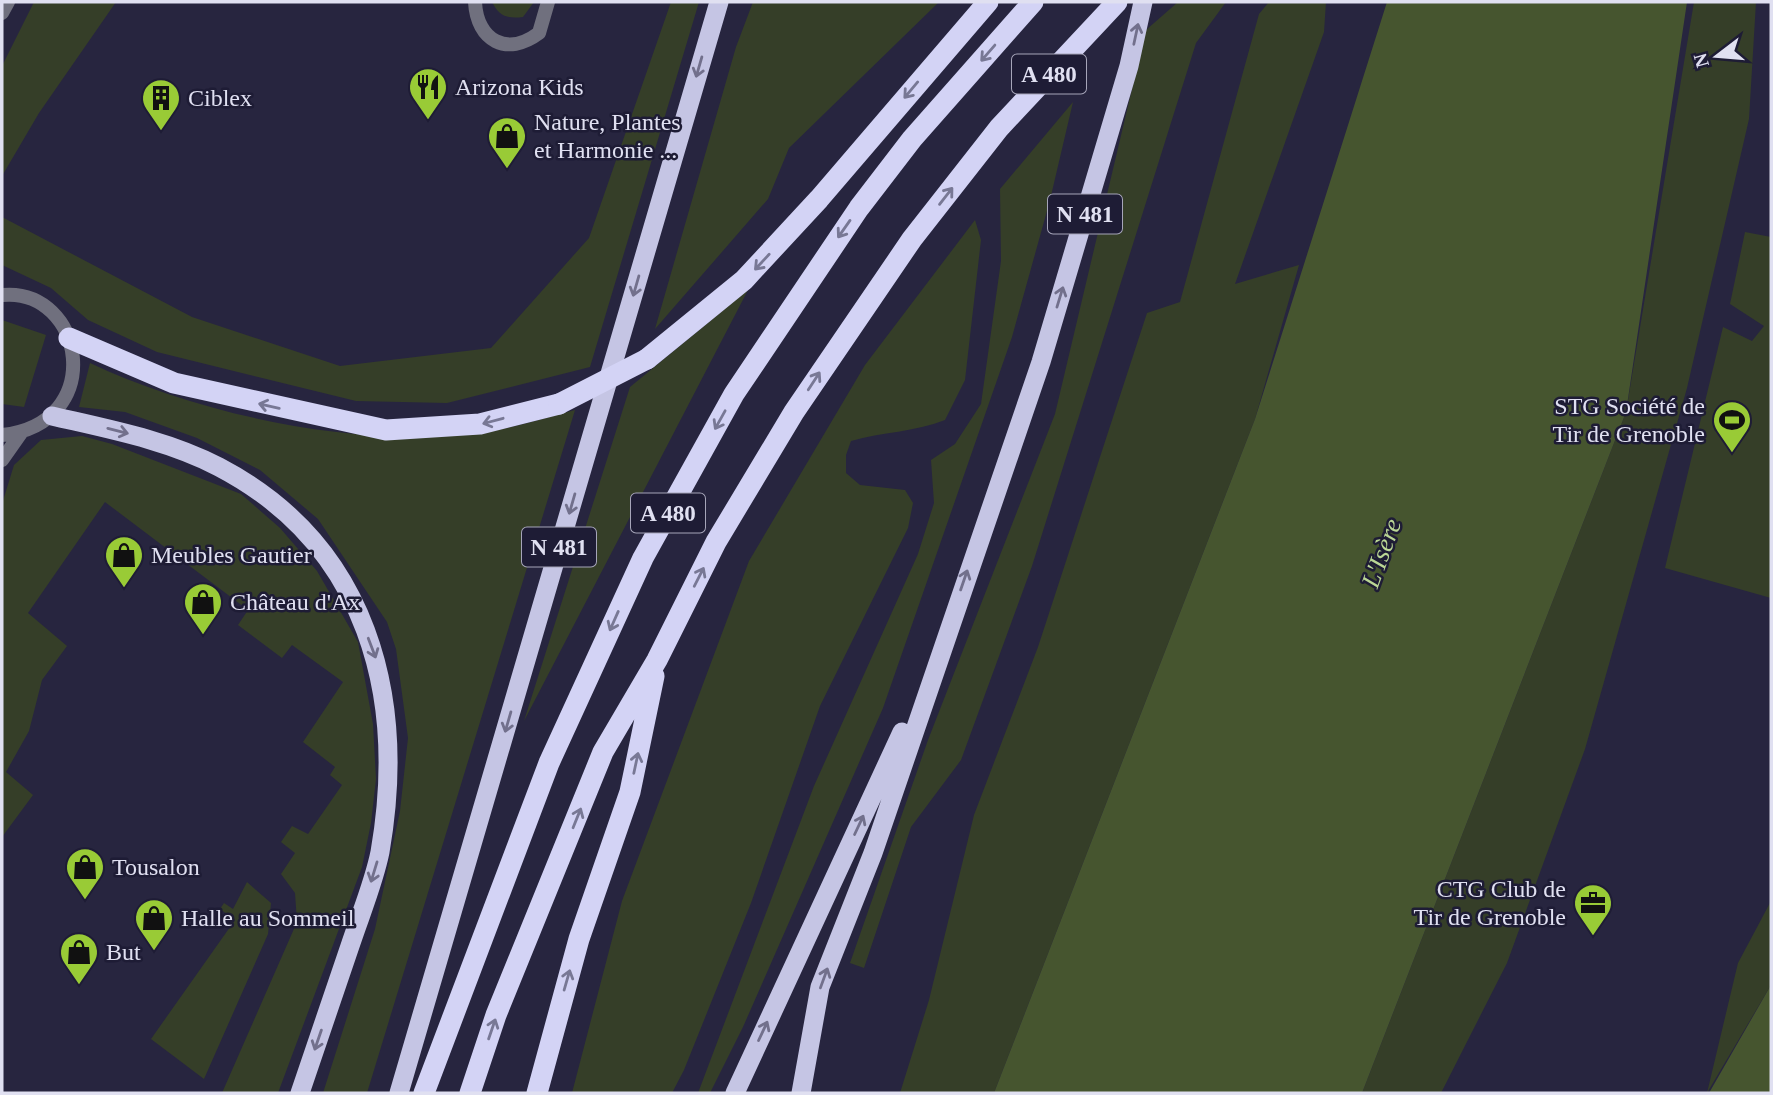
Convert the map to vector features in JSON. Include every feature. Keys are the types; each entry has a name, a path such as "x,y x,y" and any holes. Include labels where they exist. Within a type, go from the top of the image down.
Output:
{"highway":[{"name":"N 481","path":"399,1093 719,2"},
{"path":"69,338 174,383 386,430 480,424 559,404 646,359 744,280 819,199 988,2"},
{"name":"A 480","path":"424,1093 549,763 649,547 734,394 859,208 912,139 1033,2"},
{"name":"A 480","path":"470,1093 496,1015 603,752 657,660 716,542 794,412 912,239 999,128 1117,2"},
{"name":"N 481","path":"735,1093 942,645 1041,362 1129,66 1143,2"},
{"path":"52,416 123,431 217,466 250,486 315,543 344,584 378,663 390,748 379,854 300,1093"},
{"path":"801,1093 820,987 873,853 942,645"},
{"path":"537,1093 579,939 630,792 657,660"}],"street":[{"path":"2,13 8,2"},
{"path":"473,5 481,26 496,41 518,44 539,33 548,2"},
{"path":"2,435 21,433 52,416 65,400 73,380 74,359 69,338 59,321 45,308 28,299 4,293"},
{"path":"2,460 21,433"}],"shaded area":[{"path":"34,2 116,2 39,113 2,176 2,66"},
{"path":"492,2 534,2 523,17 517,18 501,13"},
{"path":"671,2 699,2 590,367 447,403 356,401 157,352 88,320 51,288 2,265 2,217 192,317 340,366 491,348 589,238"},
{"path":"753,2 939,2 789,148 768,199 655,329 736,47"},
{"path":"1178,2 1226,2 1196,43 1032,566 961,760 911,827 864,968 850,963 928,740 1055,414 1146,30"},
{"path":"1269,2 1326,2 1324,32 1235,284 1299,265 1255,419 994,1093 900,1093 929,1000 974,815 1038,647 1147,313 1180,302 1259,14"},
{"path":"1694,2 1756,2 1749,119 1687,388 1585,749 1507,963 1441,1093 1362,1093 1626,412"},
{"path":"1073,102 1050,200 1012,337 883,708 743,1027 710,1093 698,1093 814,786 918,554 934,503 931,460 955,444 981,404 1001,261 1000,189"},
{"path":"975,220 981,240 965,380 945,420 851,441 846,455 846,473 860,485 905,490 913,503 908,528 820,706 751,903 684,1070 672,1093 572,1093 622,901 749,561 865,365"},
{"name":"STG Société de Tir de Grenoble","path":"1745,232 1771,237 1771,598 1665,568 1723,327 1752,341 1764,326 1730,304"},
{"path":"748,290 524,721 630,387"},
{"path":"2,320 46,335 24,407 2,404"},
{"path":"90,363 135,382 236,414 343,433 448,436 497,430 575,410 367,1093 323,1093 375,929 400,811 408,738 396,649 387,622 318,519 260,470 197,438 125,412 79,407"},
{"path":"82,436 112,444 241,494 280,528 317,571 358,642 373,724 376,779 371,823 362,867 278,1093 222,1093 297,922 295,893 281,874 295,853 281,842 292,826 308,834 342,785 330,775 335,767 303,742 343,682 292,645 282,658 238,625 248,610 105,502 28,613 67,646 42,680 29,731 6,772 33,795 2,837 2,504 14,465 41,440"},
{"path":"247,882 271,903 268,934 204,1079 151,1039 235,920 220,909 224,903 233,909"},
{"path":"1771,901 1771,985 1707,1093 1738,963"}],"water":[{"name":"L'Isère","path":"1387,2 1687,2 1626,412 1362,1093 994,1093 1255,419"},
{"path":"1771,985 1771,1093 1709,1093"}],"place":[{"name":"Arizona Kids","path":"428,121"},
{"name":"Ciblex","path":"161,132"},
{"name":"Nature, Plantes et Harmonie ...","path":"507,170"},
{"name":"STG Société de Tir de Grenoble","path":"1732,454"},
{"name":"Meubles Gautier","path":"124,589"},
{"name":"Château d'Ax","path":"203,636"},
{"name":"Tousalon","path":"85,901"},
{"name":"CTG Club de Tir de Grenoble","path":"1593,937"},
{"name":"Halle au Sommeil","path":"154,952"},
{"name":"But","path":"79,986"}]}
